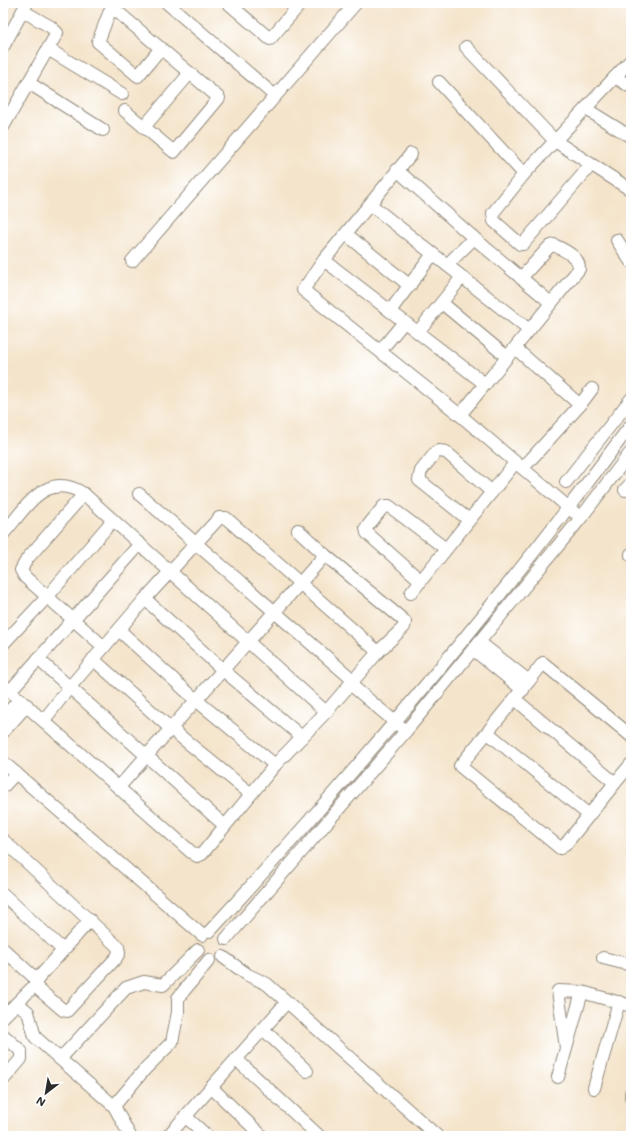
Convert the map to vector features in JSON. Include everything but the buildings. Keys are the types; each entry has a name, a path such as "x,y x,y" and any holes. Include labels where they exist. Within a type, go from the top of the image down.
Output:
{"street":[{"path":"167,3 275,96"},
{"path":"228,3 270,39 294,5"},
{"path":"125,111 174,152 219,98 113,5 98,42 138,76 161,48"},
{"path":"132,261 275,96 349,6"},
{"path":"3,47 25,7 55,30 56,36 3,127"},
{"path":"466,47 555,141 631,190"},
{"path":"48,49 122,94"},
{"path":"591,165 527,241 520,244 494,221 493,213 524,174 631,60"},
{"path":"144,127 190,73"},
{"path":"615,77 631,87"},
{"path":"439,82 524,174"},
{"path":"29,83 104,130"},
{"path":"586,109 631,137"},
{"path":"411,154 324,260 303,290 381,350 460,415 580,519"},
{"path":"397,170 551,303"},
{"path":"371,204 529,330"},
{"path":"346,234 410,286"},
{"path":"447,265 474,238"},
{"path":"617,240 631,262"},
{"path":"460,415 579,270 576,259 554,245 549,247 521,278"},
{"path":"390,311 433,254"},
{"path":"324,260 485,384"},
{"path":"418,332 462,277"},
{"path":"442,303 511,352 580,405"},
{"path":"381,350 404,322"},
{"path":"411,592 492,492 580,405 592,389"},
{"path":"566,482 631,399"},
{"path":"3,762 206,933 219,932 226,938 228,946 223,957 219,960 209,960 204,958 198,950 198,944 206,933 277,858 397,719 569,508 631,425"},
{"path":"226,938 409,729 580,519 631,452 618,443"},
{"path":"469,520 419,480 421,471 436,452 446,452 492,492"},
{"path":"3,534 37,495 48,488 65,485 73,487 84,494 326,712"},
{"path":"84,494 22,567 22,573 104,647"},
{"path":"139,494 276,612 352,681 409,729"},
{"path":"421,581 367,534 366,528 384,506 388,506 446,549"},
{"path":"44,720 145,598 197,544 219,518 226,518 378,652"},
{"path":"3,644 48,596 113,520"},
{"path":"140,544 38,659 6,688 197,856 207,849 224,825 275,765 326,712 378,652 404,627 405,622 325,555 298,530"},
{"path":"119,787 170,728 249,643 325,555"},
{"path":"145,598 223,670 302,737"},
{"path":"119,630 196,700 275,765"},
{"path":"476,646 523,690 615,783"},
{"path":"38,659 146,757 224,825"},
{"path":"93,659 170,728 251,794"},
{"path":"631,736 543,663 523,690 460,766 560,848 565,845 631,764"},
{"path":"3,718 23,702"},
{"path":"3,732 23,702"},
{"path":"488,732 589,815"},
{"path":"3,787 16,772"},
{"path":"3,840 118,947 119,953 67,1011 59,1007 3,949"},
{"path":"3,894 63,950"},
{"path":"4,1014 36,982 90,920"},
{"path":"163,985 198,950"},
{"path":"223,957 248,975 267,984 437,1136"},
{"path":"603,958 631,965"},
{"path":"114,1106 145,1069 172,1042 178,1012 178,998 209,960"},
{"path":"60,1059 126,988 144,982 163,985 178,998"},
{"path":"566,1048 558,991 582,992 631,1006"},
{"path":"558,1077 582,992"},
{"path":"17,1002 28,1012 35,1037 114,1106 130,1136"},
{"path":"168,1136 210,1087 264,1030 287,1002"},
{"path":"594,1088 619,1002"},
{"path":"264,1030 307,1071"},
{"path":"3,1034 21,1051 21,1060 3,1080"},
{"path":"236,1059 320,1136"},
{"path":"210,1087 262,1136"},
{"path":"185,1116 206,1136"}]}
